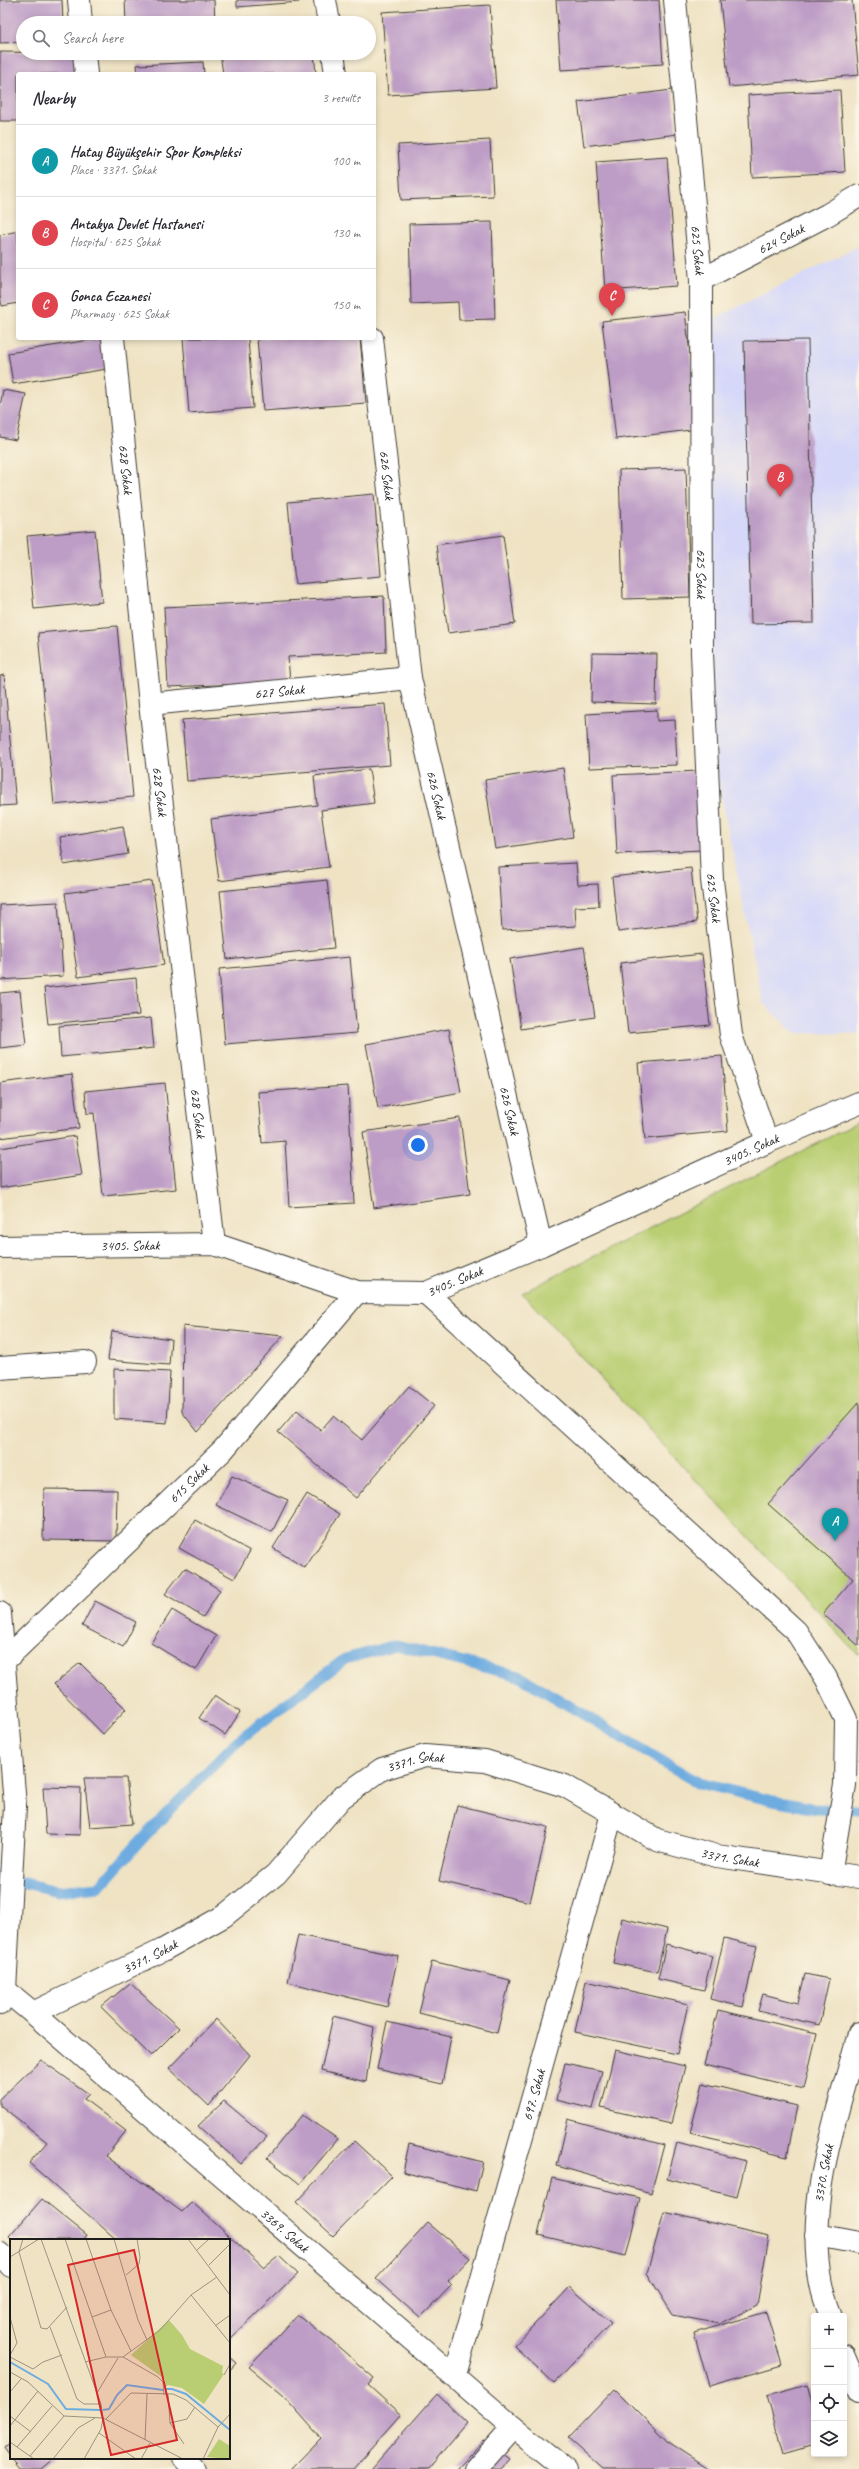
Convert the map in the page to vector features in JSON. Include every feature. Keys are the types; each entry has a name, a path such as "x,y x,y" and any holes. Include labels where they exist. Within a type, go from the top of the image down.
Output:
{"street":[{"path":"79,0 80,16"},
{"path":"325,0 328,16"},
{"name":"625 Sokak","path":"675,0 701,280 702,653 712,880 731,1035 767,1142"},
{"path":"85,60 86,72"},
{"path":"334,60 336,72"},
{"name":"624 Sokak","path":"701,280 859,196"},
{"name":"628 Sokak","path":"113,340 150,704 214,1244"},
{"name":"626 Sokak","path":"372,340 410,678 541,1244"},
{"name":"627 Sokak","path":"150,704 410,678"},
{"name":"3405. Sokak","path":"0,1247 214,1244 357,1292 426,1293 541,1244 767,1142 859,1103"},
{"name":"615 Sokak","path":"5,1660 224,1450 357,1292"},
{"path":"426,1293 796,1631 826,1678 846,1719 845,1785 830,1874"},
{"path":"0,1368 85,1362"},
{"path":"0,1613 5,1660 7,1805 2,1995"},
{"name":"3371. Sokak","path":"33,2013 163,1950 224,1916 276,1874 342,1798 382,1769 426,1756 484,1761 566,1786 612,1814 664,1842 717,1856 830,1874 859,1877"},
{"name":"697. Sokak","path":"455,2375 612,1814"},
{"name":"3369. Sokak","path":"2,1995 33,2013 455,2375 513,2428 565,2469"},
{"name":"3370. Sokak","path":"830,2313 820,2284 816,2235 823,2170 859,2034"},
{"path":"816,2235 859,2243"},
{"path":"0,2254 10,2265"},
{"path":"847,2364 859,2392"},
{"path":"476,2469 513,2428"},
{"path":"185,2459 194,2469"}],"shaded area":[{"path":"859,246 859,1034 794,1033 763,1003 696,670 706,323"}],"green space":[{"path":"859,1122 859,1656 522,1293"}],"building":[{"path":"0,0 62,0 63,16 16,16 16,42 0,43"},
{"path":"125,0 214,0 215,16 126,16"},
{"path":"237,0 299,0 299,2 237,7"},
{"path":"556,0 659,0 663,64 561,70"},
{"path":"720,0 852,0 859,75 729,87"},
{"path":"490,5 496,88 388,95 382,12"},
{"path":"0,52 16,52 16,60 77,60 78,72 16,72 16,121 0,121"},
{"path":"221,60 315,60 316,72 223,72"},
{"path":"203,62 204,72 138,72 137,65"},
{"path":"672,90 677,134 584,146 578,102"},
{"path":"840,90 845,172 752,177 748,95"},
{"path":"490,140 493,196 401,200 398,145"},
{"path":"667,157 677,286 605,291 596,162"},
{"path":"492,222 495,319 459,320 458,302 411,304 409,224"},
{"path":"16,231 16,303 2,306 0,296 0,235"},
{"path":"685,312 699,429 616,439 602,321"},
{"path":"89,340 102,340 107,369 13,384 8,353"},
{"path":"183,340 248,340 253,408 189,413"},
{"path":"257,340 360,340 366,403 263,411"},
{"path":"808,340 814,623 751,624 744,341"},
{"path":"3,390 26,394 16,440 0,437 0,406"},
{"path":"686,468 690,597 623,599 619,470"},
{"path":"374,494 381,576 295,584 288,502"},
{"path":"95,530 102,602 34,609 27,536"},
{"path":"503,535 515,624 448,633 436,545"},
{"path":"384,596 386,652 288,657 290,682 168,687 164,607"},
{"path":"117,626 133,797 54,805 38,633"},
{"path":"592,653 657,654 656,704 591,702"},
{"path":"4,675 16,805 0,806 0,676"},
{"path":"385,704 390,765 187,781 182,720"},
{"path":"657,710 657,721 675,720 677,765 589,768 586,714"},
{"path":"563,768 573,837 495,849 485,780"},
{"path":"369,769 374,803 321,810 329,867 219,881 211,819 317,805 314,776"},
{"path":"699,771 702,850 617,854 613,775"},
{"path":"123,826 128,854 64,865 60,837"},
{"path":"576,863 578,885 598,884 599,906 575,907 576,926 502,930 498,867"},
{"path":"691,868 697,922 618,932 612,877"},
{"path":"327,880 334,948 227,959 220,891"},
{"path":"152,881 164,965 78,977 65,893"},
{"path":"58,902 63,976 0,980 0,905"},
{"path":"584,947 595,1017 521,1029 510,959"},
{"path":"702,954 710,1025 628,1033 620,963"},
{"path":"350,957 357,1033 225,1044 219,969"},
{"path":"136,978 139,1015 48,1024 44,988"},
{"path":"20,991 26,1045 0,1048 0,993"},
{"path":"151,1018 154,1048 61,1057 59,1026"},
{"path":"449,1029 461,1092 378,1108 366,1044"},
{"path":"722,1056 728,1131 645,1139 638,1063"},
{"path":"72,1074 79,1128 0,1138 0,1083"},
{"path":"165,1083 176,1189 103,1196 94,1113 87,1114 85,1091"},
{"path":"348,1086 354,1203 289,1207 285,1141 262,1143 258,1092"},
{"path":"460,1118 470,1194 374,1208 363,1132"},
{"path":"75,1136 82,1175 0,1188 0,1148"},
{"path":"183,1326 283,1336 198,1432 182,1412"},
{"path":"112,1331 171,1339 169,1365 108,1360"},
{"path":"114,1369 170,1372 167,1423 114,1419"},
{"path":"409,1386 434,1406 356,1498 278,1432 297,1410 321,1430 333,1416 362,1440"},
{"path":"859,1402 859,1646 823,1614 853,1579 768,1504"},
{"path":"232,1476 288,1500 272,1532 216,1505"},
{"path":"44,1489 117,1490 116,1541 43,1540"},
{"path":"307,1494 340,1514 305,1568 273,1548"},
{"path":"195,1520 250,1551 234,1579 179,1548"},
{"path":"185,1568 220,1590 203,1617 165,1594"},
{"path":"95,1601 136,1622 123,1647 82,1626"},
{"path":"172,1610 216,1636 196,1670 151,1643"},
{"path":"80,1663 126,1709 103,1734 54,1684"},
{"path":"215,1695 240,1712 225,1735 199,1718"},
{"path":"84,1778 126,1778 132,1824 90,1827"},
{"path":"43,1787 81,1788 80,1835 46,1834"},
{"path":"457,1805 548,1827 530,1902 439,1881"},
{"path":"622,1918 667,1929 657,1972 613,1963"},
{"path":"298,1935 398,1956 387,2007 288,1982"},
{"path":"724,1938 757,1946 743,2007 710,1999"},
{"path":"666,1944 712,1956 704,1990 658,1979"},
{"path":"432,1961 510,1980 497,2033 419,2013"},
{"path":"805,1974 829,1979 819,2025 758,2011 763,1994 798,2003"},
{"path":"586,1981 688,2004 677,2054 575,2032"},
{"path":"130,1983 179,2028 151,2056 101,2007"},
{"path":"718,2010 817,2033 804,2089 704,2065"},
{"path":"333,2016 374,2027 366,2082 321,2071"},
{"path":"216,2019 250,2055 209,2106 169,2068"},
{"path":"387,2022 451,2037 442,2084 377,2069"},
{"path":"615,2050 685,2066 671,2124 601,2108"},
{"path":"41,2060 89,2094 84,2099 126,2131 106,2156 182,2212 192,2202 264,2268 279,2256 298,2274 230,2339 230,2239 116,2239 29,2163 47,2142 0,2105 0,2099"},
{"path":"565,2063 602,2071 593,2109 556,2100"},
{"path":"703,2083 797,2106 787,2157 690,2133"},
{"path":"224,2101 267,2137 241,2164 198,2126"},
{"path":"302,2115 338,2139 300,2184 267,2158"},
{"path":"568,2119 664,2145 651,2193 557,2166"},
{"path":"354,2141 392,2176 333,2236 296,2202"},
{"path":"677,2143 746,2161 737,2197 667,2179"},
{"path":"409,2144 483,2162 476,2191 403,2172"},
{"path":"552,2178 640,2198 626,2256 538,2235"},
{"path":"42,2199 87,2235 84,2239 11,2239 9,2237"},
{"path":"664,2212 769,2236 757,2305 720,2324 673,2315 647,2273"},
{"path":"428,2223 470,2258 448,2281 452,2285 420,2318 376,2279"},
{"path":"570,2287 611,2323 554,2383 514,2346"},
{"path":"766,2312 782,2365 709,2386 694,2333"},
{"path":"298,2315 333,2342 374,2378 368,2385 401,2415 353,2469 291,2469 321,2438 283,2395 249,2367"},
{"path":"230,2358 236,2363 230,2370"},
{"path":"807,2385 811,2399 811,2445 783,2453 767,2396"},
{"path":"615,2389 667,2441 710,2469 603,2469 568,2438"},
{"path":"437,2394 467,2423 429,2469 371,2469"},
{"path":"484,2440 510,2459 501,2469 457,2469"},
{"path":"10,2442 10,2456 4,2447"},
{"path":"13,2459 54,2459 42,2469 21,2469"}],"waterway":[{"path":"0,1877 57,1891 99,1887 144,1837 236,1742 345,1659 396,1645 519,1676 699,1783 773,1801 817,1809 859,1810"}],"place":[{"name":"Gonca Eczanesi","path":"612,316"},
{"name":"Antakya Devlet Hastanesi","path":"780,497"},
{"name":"Hatay Büyükşehir Spor Kompleksi","path":"835,1541"}]}
